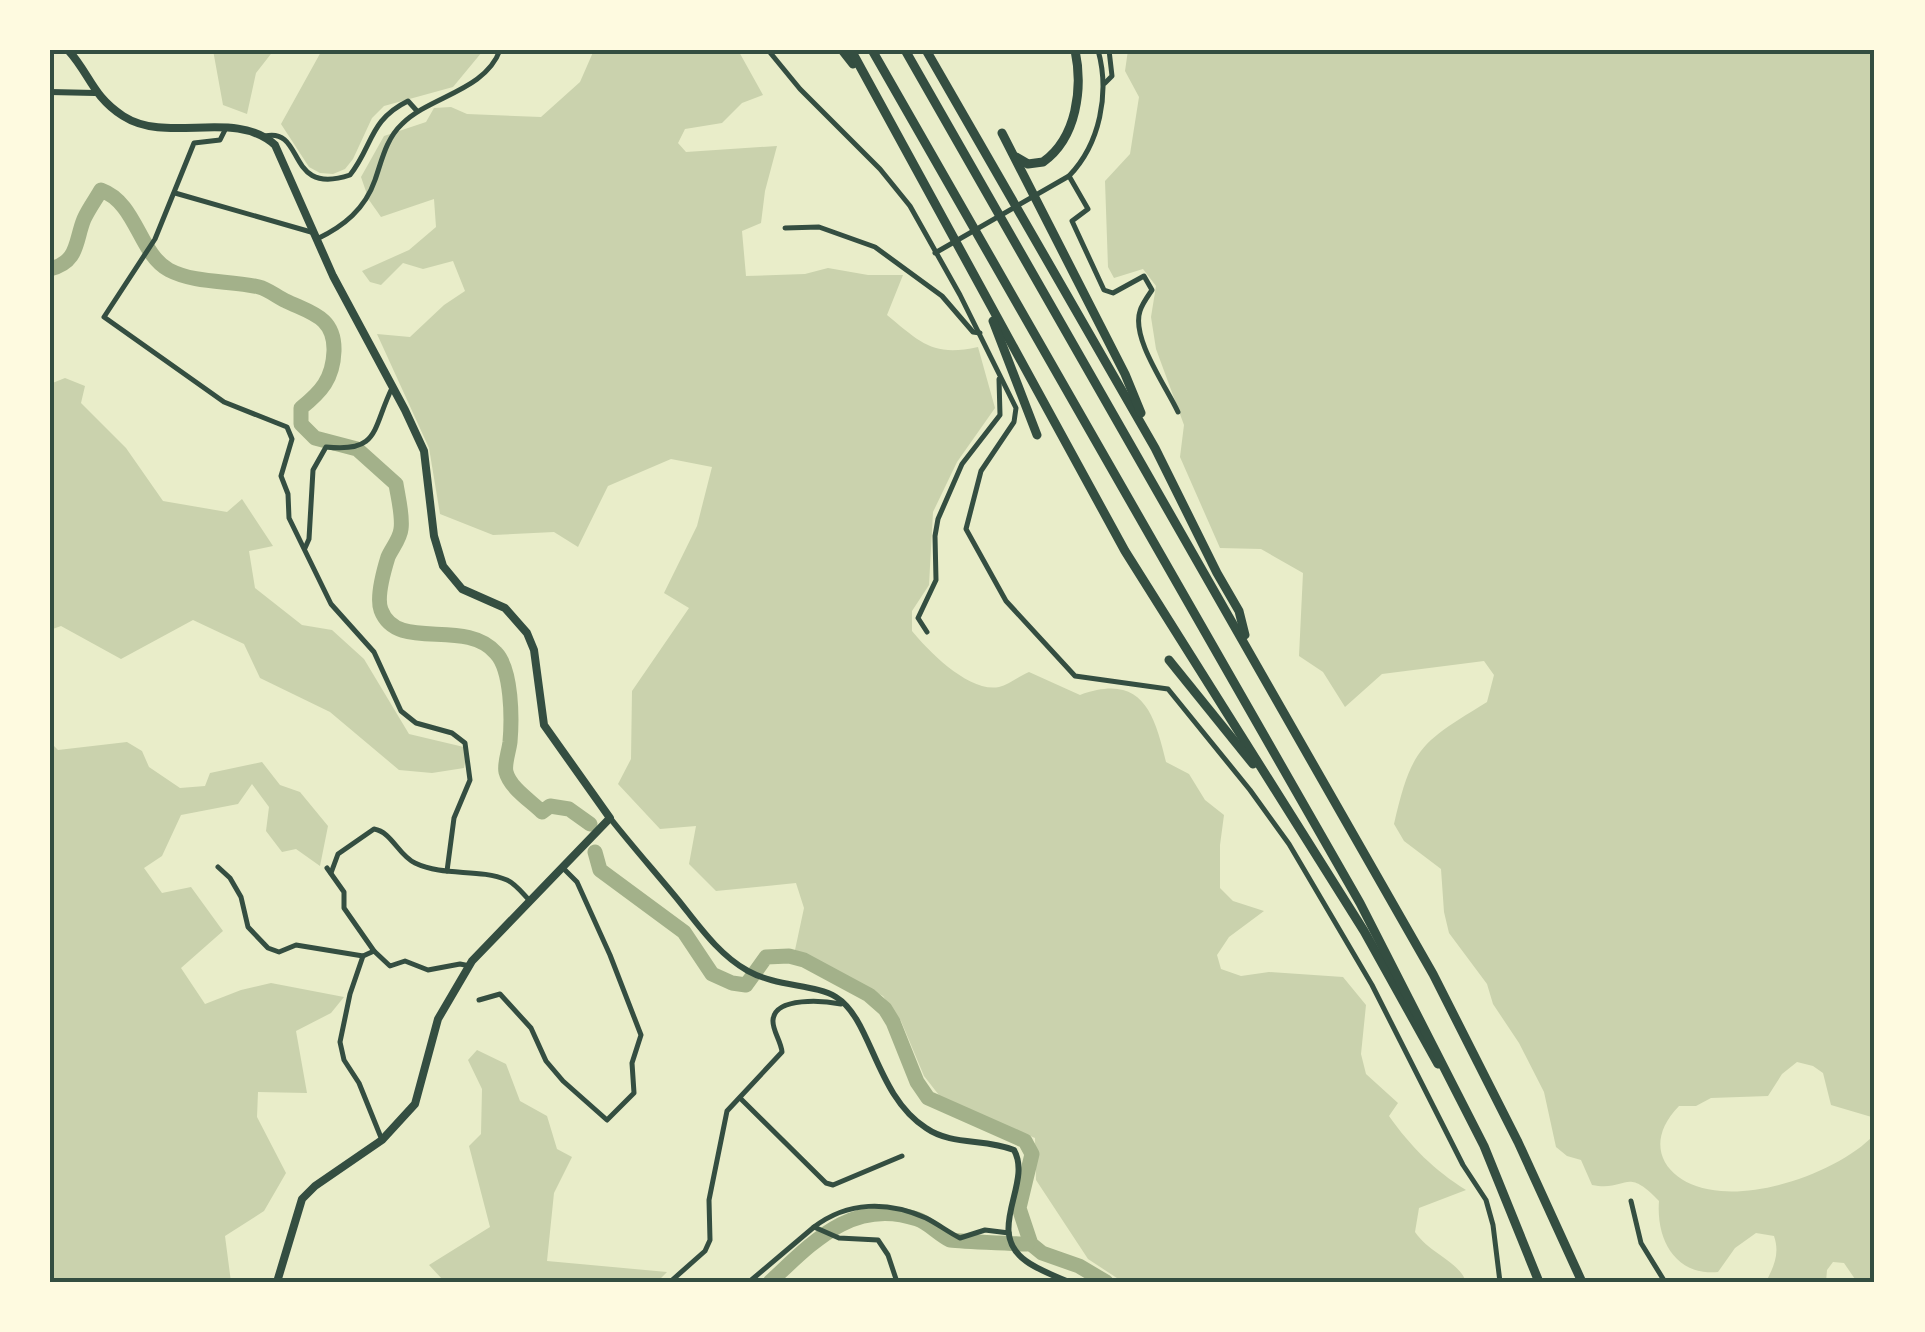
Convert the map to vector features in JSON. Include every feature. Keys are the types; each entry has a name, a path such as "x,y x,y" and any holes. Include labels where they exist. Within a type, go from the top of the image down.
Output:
{"highway":[{"path":"842,50 878,98"},
{"path":"851,50 1125,551 1364,931 1484,1146"},
{"path":"872,50 1360,903 1484,1146 1538,1282"},
{"path":"905,50 1433,974 1518,1142 1582,1282"},
{"path":"926,50 1156,448"},
{"path":"1014,155 1028,164 1036,164 1051,157 1061,145 1077,99 1075,50"},
{"path":"1002,133 1124,374 1217,574 1239,611 1248,646"},
{"path":"973,272 1037,435"},
{"path":"1169,660 1283,801"}],"main road":[{"path":"68,50 94,93 141,125 156,129 226,128 265,136 282,156 332,276 424,451 434,536 443,566 462,588 506,608 528,633 544,725 610,818 725,955 760,977 822,992 844,1004 886,1086 917,1122 944,1137 1000,1144 1014,1150 1022,1168 1007,1220 1015,1248 1026,1261 1069,1282"},
{"path":"50,92 94,93"},
{"path":"276,1282 302,1200 315,1186 382,1140 415,1104 438,1019 470,966 610,818"}],"street":[{"path":"174,193 315,236 334,230 364,204 385,149 399,126 417,111 471,83 497,58 500,50"},
{"path":"768,50 910,206 1016,408 1016,416 981,471 966,522 968,536 1006,601 1076,676 1168,689 1259,802 1362,968 1463,1165 1486,1200 1500,1282"},
{"path":"935,253 1069,176 1091,146 1105,83 1098,50"},
{"path":"1105,83 1112,76 1109,50"},
{"path":"265,136 283,137 308,174 330,181 350,176 374,128 392,110 408,101 417,111"},
{"path":"226,128 220,140 194,143 155,239 104,317 224,402 287,426 292,439 281,476 288,494 289,518 331,604 374,652 401,711 416,723 452,733 465,743 470,780 454,818 447,872"},
{"path":"1069,176 1088,208 1072,220 1104,290 1114,292 1144,276 1152,290 1139,313 1143,352 1160,372 1178,412"},
{"path":"785,228 819,226 875,246 942,296 972,332 980,333"},
{"path":"927,632 918,618 936,580 938,519 962,464 1000,415 999,376"},
{"path":"305,548 309,539 313,470 326,447 350,450 370,442 392,388"},
{"path":"470,966 428,970 405,960 390,966 374,951 344,908 344,892 329,870 338,854 374,829 383,830 414,862 447,872 511,881 530,901"},
{"path":"218,867 230,878 241,898 248,927 268,948 279,952 296,945 363,956 374,951"},
{"path":"479,1000 500,994 512,1005 531,1028 546,1061 606,1120 634,1092 632,1063 641,1035 577,882 562,867"},
{"path":"363,956 340,1042 344,1060 359,1083 382,1140"},
{"path":"670,1282 705,1252 710,1240 711,1188 728,1111 782,1052 772,1022 775,1014 798,1002 844,1004"},
{"path":"740,1098 826,1183 832,1185 902,1156"},
{"path":"1631,1201 1641,1242 1665,1282"},
{"path":"749,1282 832,1214 858,1206 915,1214 960,1238 985,1230 1010,1235"},
{"path":"814,1227 840,1238 878,1240 897,1282"}],"green space":[{"path":"213,50 274,50 256,73 247,114 223,105"},
{"path":"322,50 482,52 453,87 384,106 372,118 353,159 345,169 333,174 309,167 281,124"},
{"path":"594,50 738,50 763,95 742,103 722,123 685,129 678,143 686,152 777,146 761,223 742,231 746,276 805,274 828,268 868,275 903,275 887,315 938,349 978,347 995,408 957,462 933,512 929,585 912,611 912,631 939,660 976,684 999,687 1029,672 1080,695 1117,689 1141,701 1156,727 1166,762 1189,774 1205,800 1224,815 1220,888 1233,901 1264,911 1229,937 1217,955 1221,969 1241,976 1269,972 1343,977 1366,1005 1361,1054 1366,1074 1398,1103 1389,1116 1406,1138 1433,1166 1466,1190 1419,1208 1415,1232 1457,1268 1466,1282 1123,1282 1088,1259 1036,1180 1035,1138 942,1099 924,1076 901,1021 883,996 795,950 804,908 796,883 716,891 689,864 696,826 660,829 618,784 631,759 632,691 689,608 664,593 697,526 712,467 671,459 608,486 578,547 554,532 493,535 440,514 429,448 377,334 410,337 465,291 453,261 423,269 403,263 381,285 370,282 362,271 409,250 436,227 434,199 381,217 369,200 361,177 384,136 426,122 434,108 451,107 467,114 541,117 580,82"},
{"path":"1128,50 1875,50 1875,1118 1831,1105 1823,1073 1797,1062 1782,1074 1768,1096 1711,1098 1696,1106 1679,1106 1661,1137 1661,1151 1674,1174 1687,1182 1703,1188 1740,1191 1804,1177 1844,1158 1875,1134 1875,1282 1857,1282 1844,1263 1833,1262 1827,1270 1826,1282 1766,1282 1775,1260 1776,1242 1774,1236 1756,1233 1735,1248 1718,1272 1690,1268 1671,1252 1665,1241 1659,1201 1648,1190 1632,1182 1592,1185 1581,1160 1556,1147 1544,1092 1493,1004 1487,984 1449,933 1441,869 1404,841 1394,824 1407,778 1422,749 1447,727 1487,702 1494,675 1484,661 1382,674 1345,707 1323,672 1299,656 1303,573 1261,549 1220,548 1180,457 1184,425 1156,349 1151,317 1156,286 1143,269 1114,278 1108,267 1105,181 1130,154 1139,97 1125,71"},
{"path":"65,378 85,386 81,403 126,448 163,501 227,512 242,499 273,546 249,551 255,588 302,625 332,630 364,659 409,734 468,748 464,768 432,773 399,770 330,712 260,678 244,644 193,620 121,659 61,626 50,630 50,384"},
{"path":"50,742 58,750 127,742 142,751 149,767 180,788 205,786 210,773 262,762 280,785 300,792 328,826 320,866 296,849 282,852 266,831 269,807 252,784 238,804 181,815 162,856 144,868 162,893 191,887 223,931 181,968 205,1004 271,983 344,997 331,1013 296,1031 307,1093 258,1092 257,1117 286,1173 264,1211 225,1236 231,1282 50,1282"},
{"path":"477,1050 506,1064 520,1101 547,1116 557,1149 572,1157 554,1193 547,1261 667,1272 657,1282 465,1282 442,1279 429,1265 490,1227 469,1146 481,1134 482,1089 468,1060"}],"waterway":[{"path":"50,269 71,256 84,219 101,190 123,206 151,253 169,270 190,278 262,288 326,323 333,340 331,369 320,390 301,408 301,424 315,438 357,449 396,484 401,529 383,576 381,610 389,623 401,630 467,637 496,653 510,695 508,778 542,812 550,806 569,809 590,824"},
{"path":"595,852 600,870 684,932 712,974 746,985 766,957 789,956 869,995 893,1022 917,1082 928,1098 1025,1141 1032,1154 1019,1208 1031,1244 1042,1253 1079,1266 1106,1282"},
{"path":"770,1282 818,1239 853,1219 873,1214 917,1219 950,1240 1027,1244"}]}
